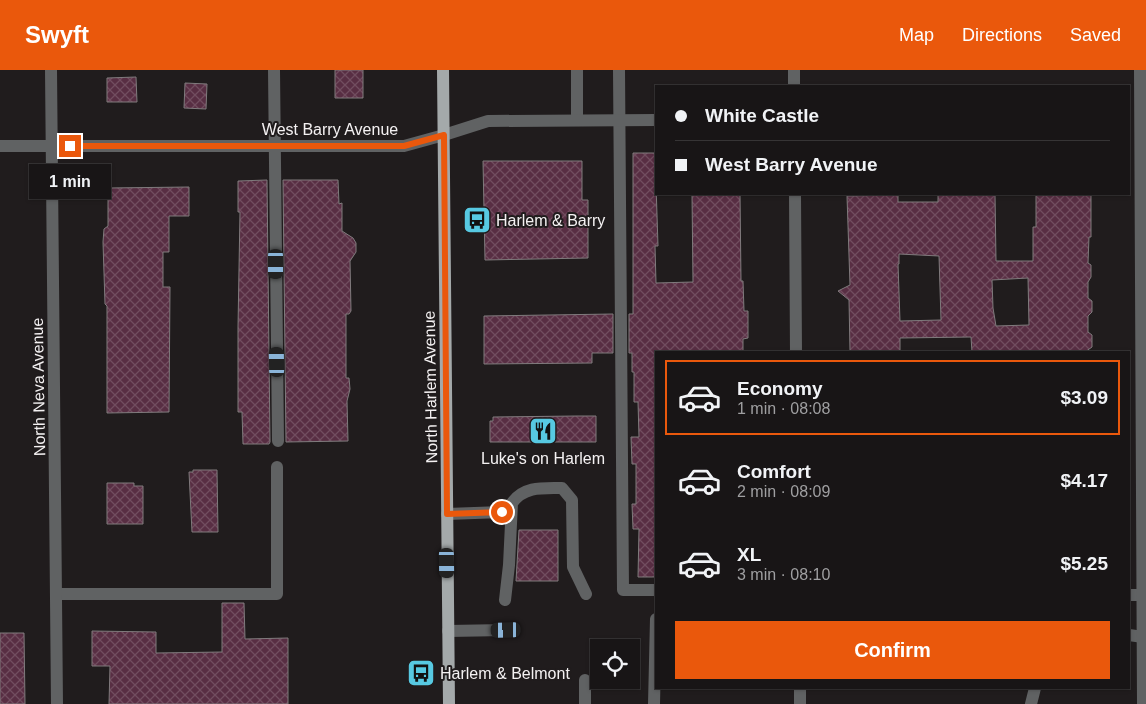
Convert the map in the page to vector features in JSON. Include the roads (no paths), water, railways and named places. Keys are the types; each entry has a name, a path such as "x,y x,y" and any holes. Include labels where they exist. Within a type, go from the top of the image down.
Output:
{"main road":[{"name":"North Harlem Avenue","path":"443,70 449,704"}],"street":[{"name":"North Neva Avenue","path":"52,70 57,704"},
{"path":"274,70 278,441"},
{"path":"577,120 578,70"},
{"path":"619,70 616,435 623,590 655,590"},
{"path":"794,70 794,85"},
{"path":"1140,70 1138,114 1145,595 1143,704"},
{"name":"West Barry Avenue","path":"0,146 404,146 488,121 655,120"},
{"path":"795,195 796,351"},
{"path":"56,594 277,594 277,466"},
{"path":"505,600 512,503 517,496 528,490 540,488 562,488 572,500 573,567 586,594"},
{"path":"447,514 502,512"},
{"path":"1130,595 1145,595"},
{"path":"448,631 506,630"},
{"path":"1130,635 1143,636"},
{"path":"654,704 655,662"},
{"path":"585,680 585,704"},
{"path":"800,689 800,704"},
{"path":"1031,704 1035,689"}],"place":[{"name":"Harlem & Barry","path":"477,220"},
{"name":"Luke's on Harlem","path":"543,431"},
{"name":"Harlem & Belmont","path":"421,673"}]}
